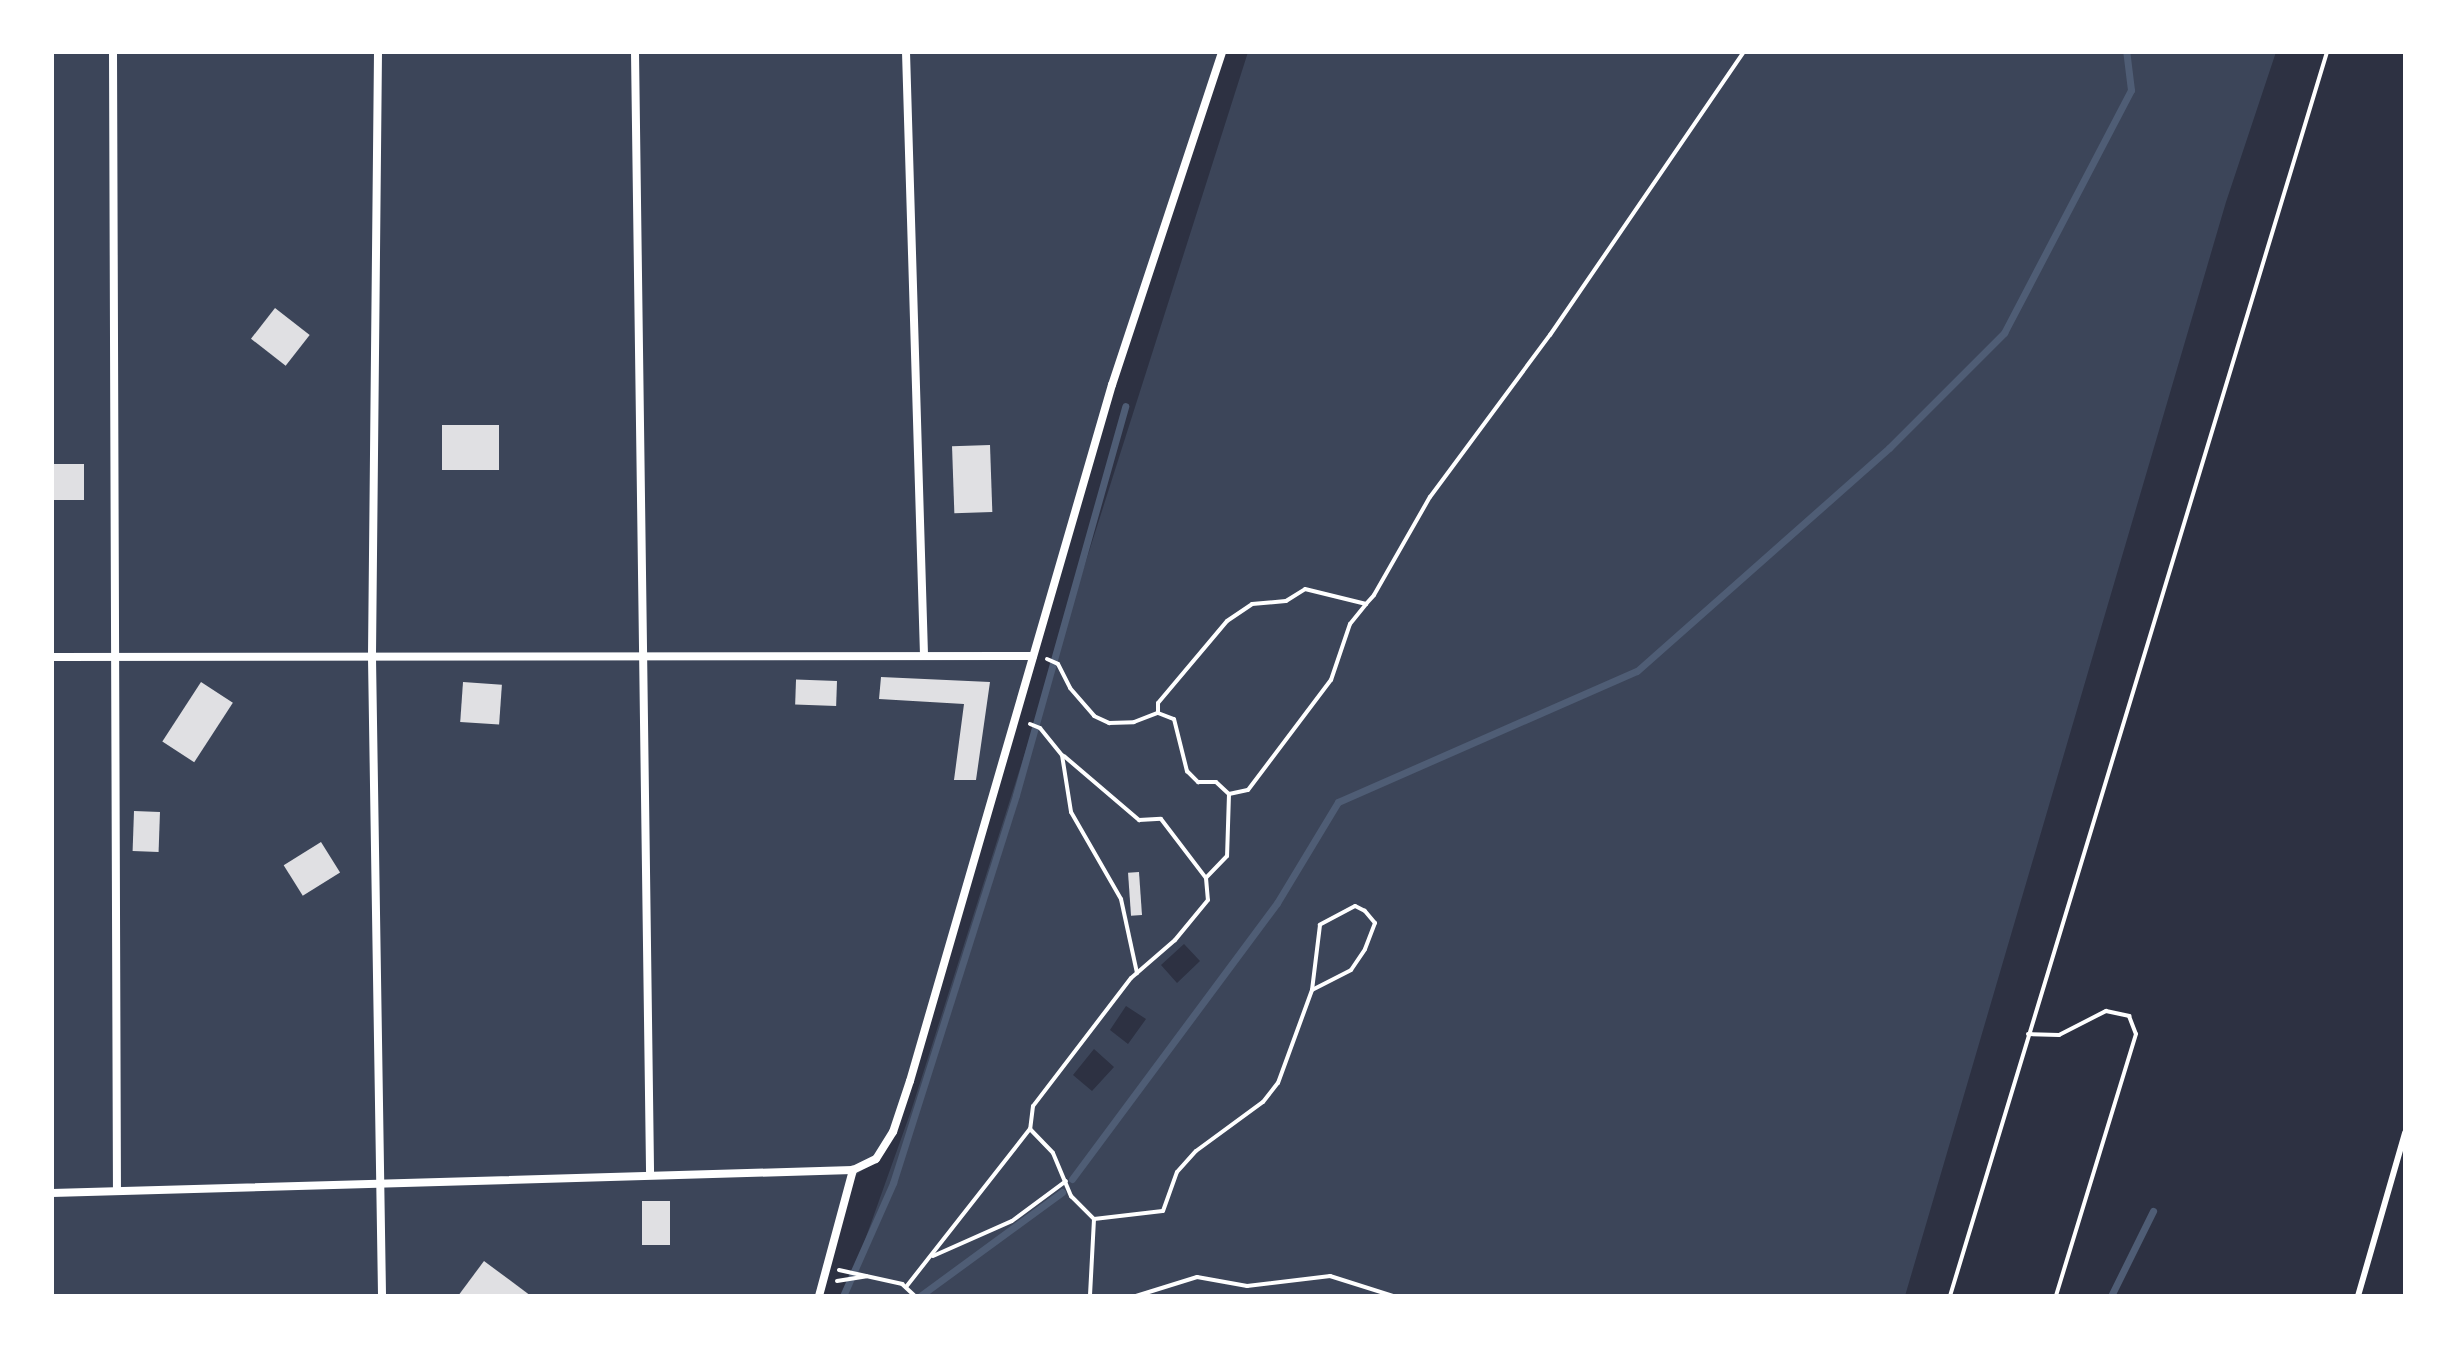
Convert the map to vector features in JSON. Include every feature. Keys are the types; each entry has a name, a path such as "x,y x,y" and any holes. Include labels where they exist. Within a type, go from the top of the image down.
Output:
{"street":[{"path":"113,52 117,1190"},
{"path":"378,52 372,658 382,1296"},
{"path":"635,52 650,1175"},
{"path":"906,52 924,656"},
{"path":"52,1193 853,1170 876,1159 893,1132 996,796 1033,656 1112,385 1222,52"},
{"path":"52,657 1033,656"},
{"path":"819,1296 829,1269 853,1170"}],"lane":[{"path":"2358,1296 2405,1133"}],"path":[{"path":"1229,794 1248,790 1331,680 1350,624 1392,569 1430,497 1550,335 1744,52"},
{"path":"1950,1296 2327,52"},
{"path":"1158,713 1158,703 1227,621 1252,604 1286,601 1305,589 1366,604"},
{"path":"1050,659 1058,664 1070,688 1094,716 1109,723 1134,722 1158,713 1174,719 1180,729 1187,771 1198,782 1216,782 1229,794 1227,856 1206,878"},
{"path":"906,1287 1030,1129 1042,1092 1137,973 1175,940 1208,900 1206,878 1161,819 1139,820 1062,755 1040,728 1027,723"},
{"path":"1062,755 1071,812 1121,899 1137,973"},
{"path":"1094,1219 1163,1211 1177,1172 1196,1151 1240,1122 1278,1083 1312,990 1313,954 1320,925 1355,906 1365,911 1375,923 1365,949 1351,970 1312,990"},
{"path":"2028,1034 2059,1035 2106,1011 2129,1016 2136,1034 2056,1296"},
{"path":"1030,1129 1053,1153 1071,1196 1094,1219 1090,1296"},
{"path":"932,1257 1012,1221 1066,1181"},
{"path":"829,1269 870,1276 906,1287 915,1296"},
{"path":"846,1282 870,1276"},
{"path":"1136,1296 1197,1277 1247,1286 1330,1276 1393,1296"}],"shaded area":[{"path":"52,52 1222,52 1112,385 889,1138 876,1159 850,1180 819,1296 52,1296"},
{"path":"1248,52 2276,52 2226,202 1905,1296 845,1296 911,1111","holes":["1184,944 1200,961 1177,983 1161,965","1126,1006 1146,1019 1128,1044 1110,1030","1094,1049 1114,1067 1092,1091 1073,1075"]}],"building":[{"path":"275,308 310,335 286,366 251,339"},
{"path":"442,425 499,425 499,470 442,470"},
{"path":"990,445 992,512 954,513 952,446"},
{"path":"52,464 84,464 84,500 52,500"},
{"path":"881,677 990,682 976,780 954,780 964,704 879,699"},
{"path":"796,680 837,681 836,706 795,705"},
{"path":"201,682 233,703 194,762 162,742"},
{"path":"463,682 502,685 499,725 460,722"},
{"path":"134,811 160,812 159,852 133,851"},
{"path":"321,842 340,873 303,896 284,865"},
{"path":"1139,872 1142,915 1131,916 1128,873"},
{"path":"642,1201 670,1201 670,1245 642,1245"},
{"path":"484,1261 531,1296 458,1296"}],"waterway":[{"path":"1072,1179 1277,903 1338,802 1637,671 1889,448 2004,333 2131,90 2126,52"},
{"path":"843,1296 893,1183 1016,795 1125,406"},
{"path":"920,1296 1062,1192"},
{"path":"2111,1296 2153,1211"}]}
